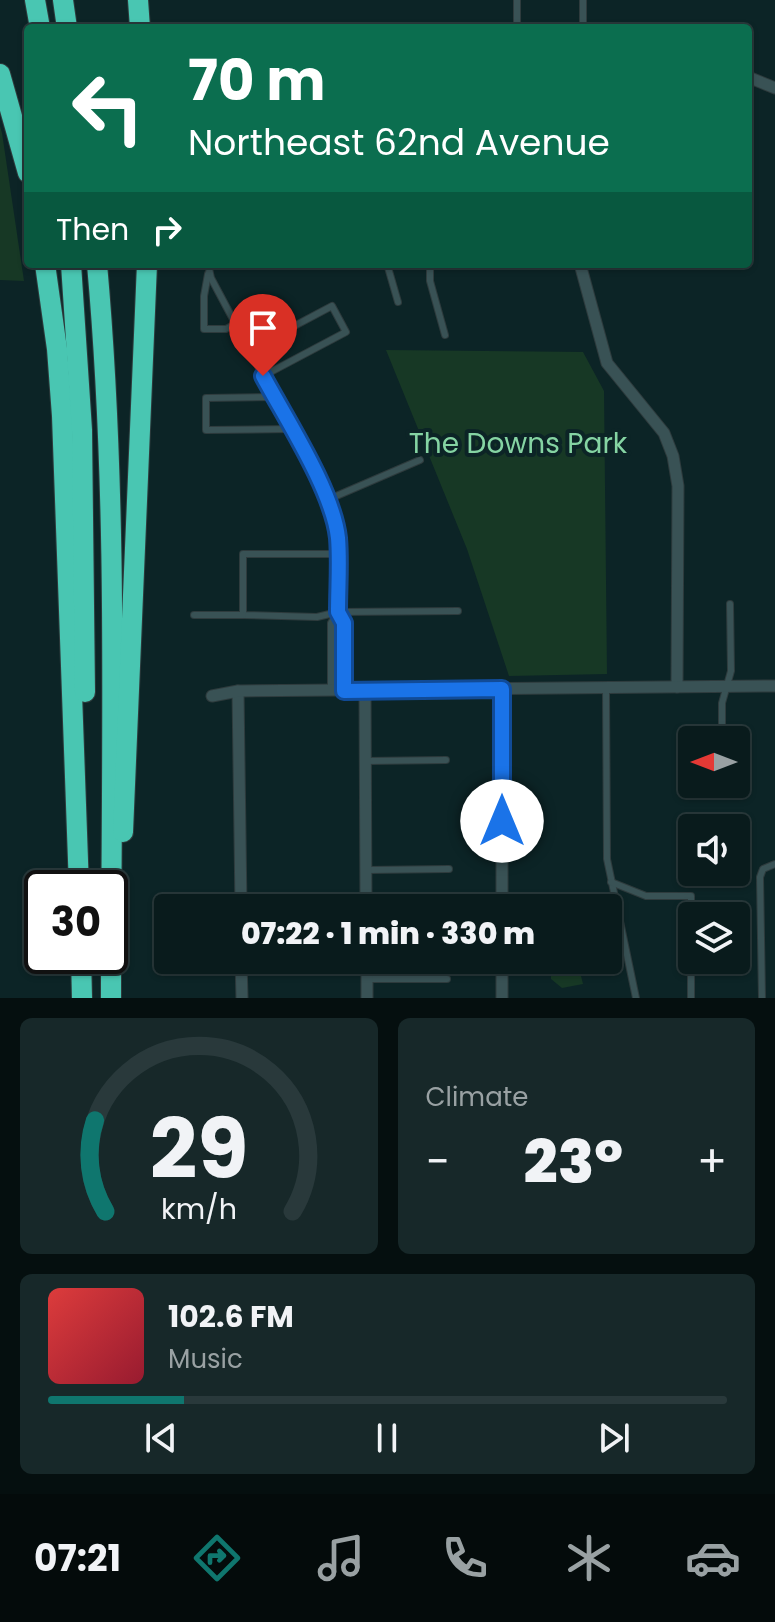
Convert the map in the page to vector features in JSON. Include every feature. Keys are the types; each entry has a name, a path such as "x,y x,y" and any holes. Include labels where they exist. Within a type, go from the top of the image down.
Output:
{"highway":[{"path":"35,0 39,24"},
{"path":"63,0 66,24"},
{"path":"138,0 140,24"},
{"path":"0,74 24,159"},
{"path":"46,268 57,349 62,416 81,870"},
{"path":"71,268 82,446 85,633 82,870"},
{"path":"97,268 105,360 109,496 111,991"},
{"path":"111,991 123,848 147,268"},
{"path":"83,974 83,998"}],"street":[{"path":"752,79 775,88"},
{"path":"581,268 607,363 664,433 673,456 678,486 677,687"},
{"path":"212,696 238,691 775,686"},
{"path":"502,689 502,894"},
{"path":"365,690 366,894"},
{"path":"238,691 241,894"},
{"path":"241,974 242,998"},
{"path":"367,974 367,998"},
{"path":"502,974 502,998"}],"lane":[{"path":"517,0 517,24"},
{"path":"583,0 583,24"},
{"path":"208,268 204,329 226,329 235,324"},
{"path":"208,268 327,500 338,535 338,612 344,623 338,691"},
{"path":"388,268 398,302"},
{"path":"430,268 430,281 445,335"},
{"path":"249,350 332,306 346,332 263,376"},
{"path":"275,397 206,398 206,430 291,429"},
{"path":"327,500 420,460"},
{"path":"243,615 243,554 338,554"},
{"path":"722,726 722,703 731,671 730,604"},
{"path":"194,615 317,617 338,612 458,611"},
{"path":"338,612 331,623 338,691"},
{"path":"606,688 607,859 636,998"},
{"path":"365,761 446,760"},
{"path":"762,998 760,877 763,869 775,864"},
{"path":"366,870 449,869"},
{"path":"611,882 646,896 691,896 691,998"},
{"path":"367,979 447,979"}],"green space":[{"path":"0,126 2,133 24,281 0,280"},
{"name":"The Downs Park","path":"386,350 583,352 604,391 607,674 509,676 467,549"},
{"path":"551,974 580,974 583,984 562,988 551,979"}],"route":[{"path":"263,376 315,473 338,535 338,612 344,623 344,691 502,689 502,821"}]}
